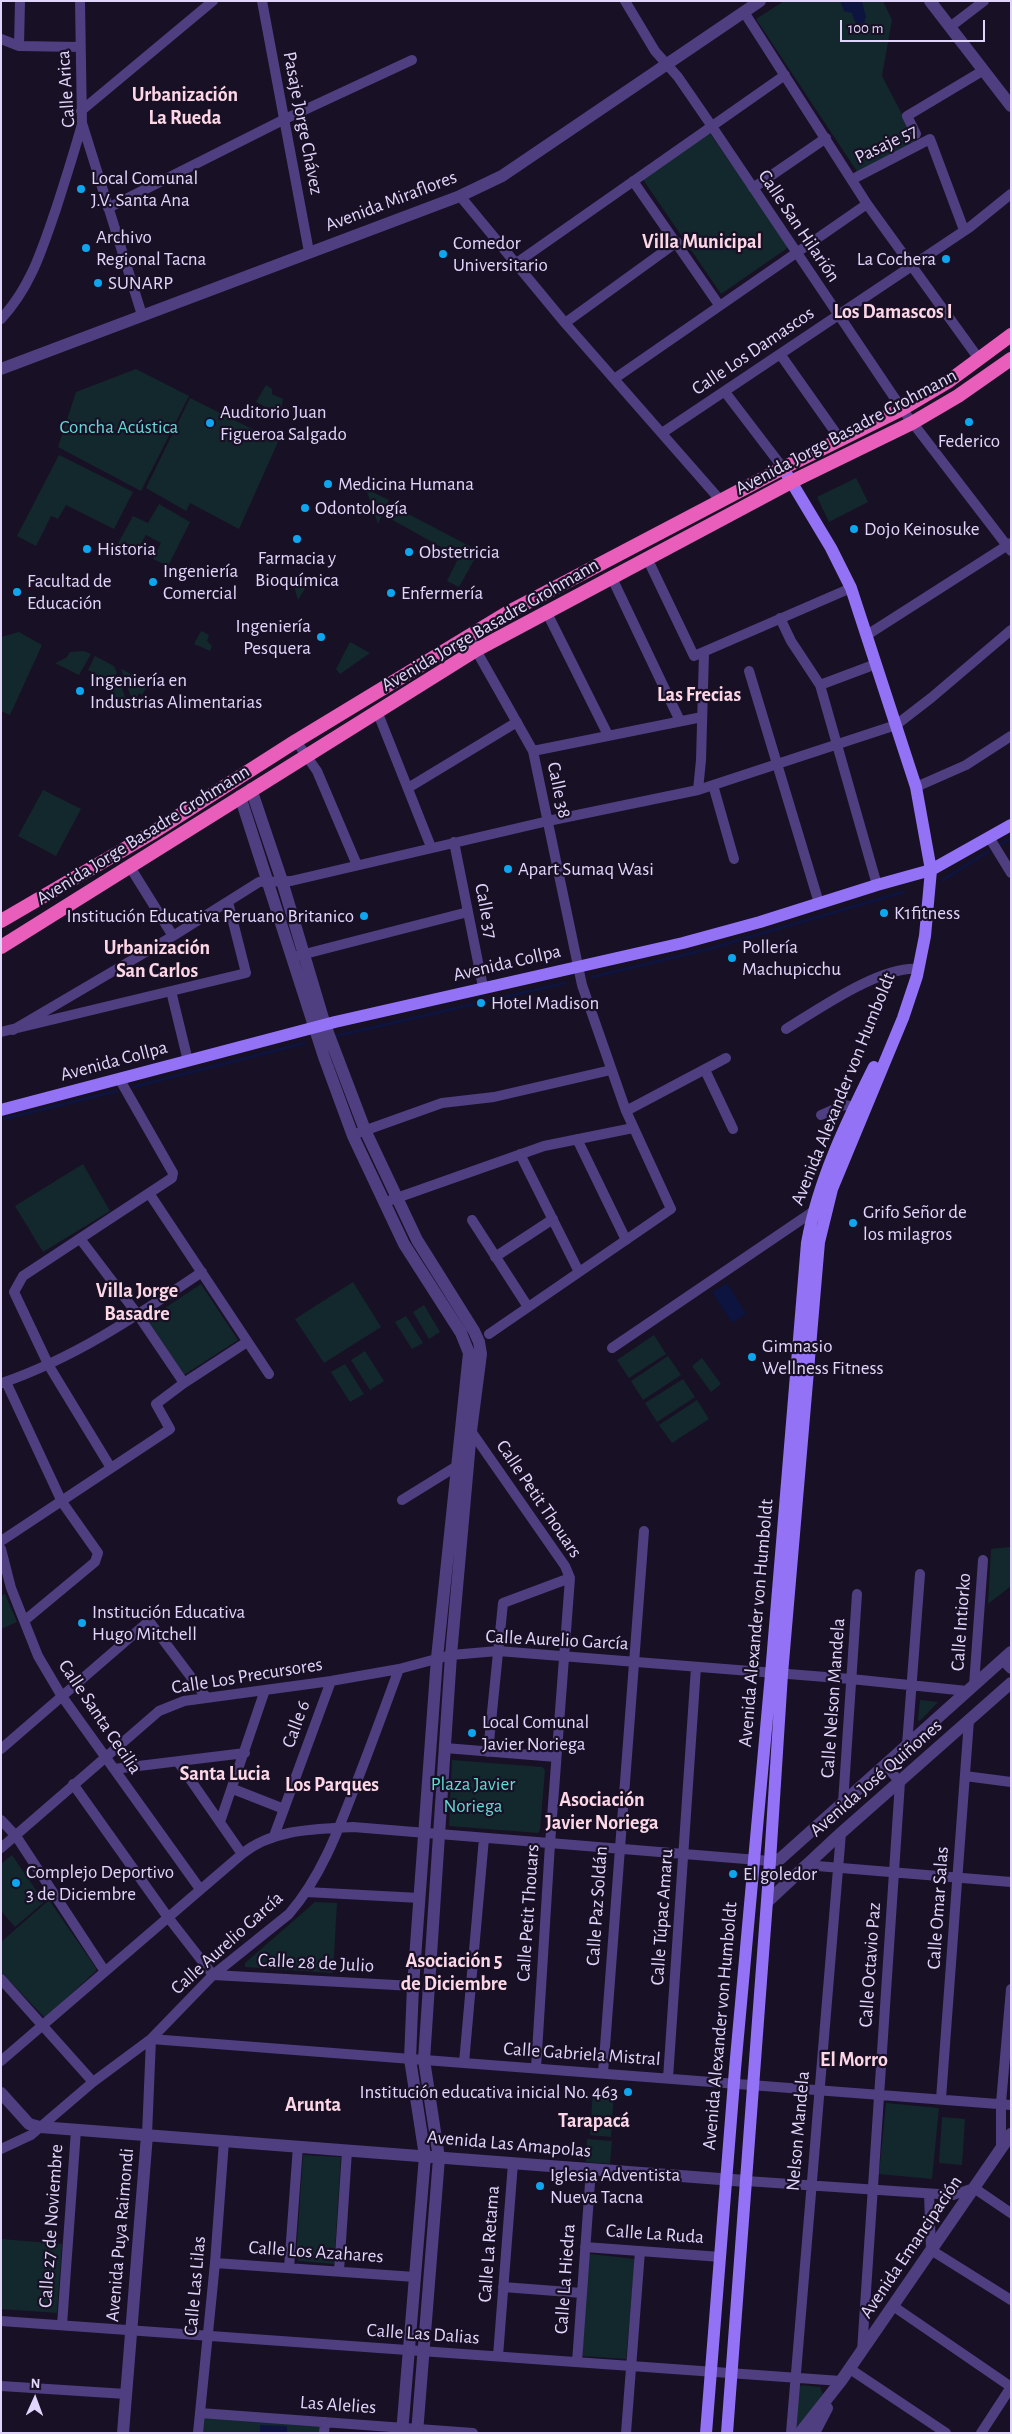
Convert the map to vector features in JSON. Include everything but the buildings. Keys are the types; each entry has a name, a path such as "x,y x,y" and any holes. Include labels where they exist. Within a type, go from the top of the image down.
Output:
{"highway":[{"name":"Avenida Jorge Basadre Grohmann","path":"1,921 152,833 468,636 538,596 783,468 902,409 932,392 979,360 1011,335"},
{"name":"Avenida Jorge Basadre Grohmann","path":"1,947 476,650 611,576 791,482 912,423 958,396 1011,359"},
{"path":"1,927 44,897"},
{"path":"1,940 59,910"}],"main road":[{"name":"Avenida Alexander von Humboldt","path":"706,2433 753,1859 777,1674 797,1435 816,1270 819,1213 837,1175 859,1108 903,1018 925,936 927,871 925,835 916,787 851,588 831,548 783,468"},
{"name":"Avenida Collpa","path":"1,1110 320,1026 483,987 704,938 927,871 1011,825"},
{"name":"Avenida Alexander von Humboldt","path":"727,2433 770,1861 777,1674"}],"street":[{"path":"19,46 20,1"},
{"name":"Calle Arica","path":"80,1 82,123 142,315"},
{"path":"82,111 213,1"},
{"name":"Pasaje Jorge Chávez","path":"262,1 309,252"},
{"name":"Calle San Hilarión","path":"625,1 655,51 712,125 796,254 902,409 1010,547"},
{"name":"Avenida Miraflores","path":"1,369 460,196 502,176 760,1"},
{"path":"930,1 1011,106"},
{"path":"950,27 984,1"},
{"path":"744,12 853,179 867,204 912,264 979,360"},
{"path":"1,39 19,46 80,47"},
{"path":"108,208 285,119 412,60"},
{"path":"916,134 907,116 984,70"},
{"path":"515,264 785,75"},
{"path":"3,313 30,279 42,251 82,123"},
{"path":"753,188 826,138"},
{"name":"Pasaje 57","path":"853,179 930,139 964,230"},
{"path":"633,181 678,242 719,305"},
{"name":"Calle Los Damascos","path":"662,433 964,230 1011,194"},
{"path":"460,196 565,323 722,501"},
{"path":"614,379 867,204"},
{"path":"565,323 678,242"},
{"path":"780,354 840,439"},
{"name":"Avenida Alexander von Humboldt","path":"725,392 783,468"},
{"path":"867,636 1010,547"},
{"path":"648,558 694,656 851,588"},
{"path":"611,576 680,721"},
{"path":"546,611 608,735"},
{"path":"780,618 791,641 820,685 877,885"},
{"path":"13,1030 173,936 259,882 268,880 291,881 431,847 698,790 837,744 896,724 931,698 1011,630"},
{"name":"Calle 38","path":"468,636 533,751 585,996 626,1111 671,1209 626,1240"},
{"path":"698,790 704,653"},
{"path":"820,685 876,664"},
{"path":"748,671 819,903"},
{"path":"377,711 431,847"},
{"path":"533,751 702,717"},
{"path":"408,788 517,722"},
{"path":"916,787 966,764 1011,736"},
{"path":"296,742 304,756 317,771 357,865"},
{"path":"713,785 734,859"},
{"path":"245,793 268,880 298,956 353,1136 390,1201 418,1240 479,1342 481,1354 471,1431 451,1655 424,2060 439,2158 417,2431"},
{"path":"245,793 282,881 298,956"},
{"path":"989,837 1011,873"},
{"name":"Calle 37","path":"454,842 483,987"},
{"path":"130,867 173,936"},
{"path":"1,1032 246,973 228,902"},
{"path":"298,956 468,912"},
{"path":"786,1029 887,972 915,969"},
{"path":"172,991 188,1062"},
{"path":"320,1026 365,1130 404,1244 467,1344 468,1361 437,1658 413,1986 410,2059 425,2156 403,2430"},
{"path":"626,1111 726,1058"},
{"path":"353,1136 442,1103 494,1097 611,1070"},
{"path":"704,1070 733,1129"},
{"path":"111,1468 49,1366 14,1292 23,1276 81,1240 149,1193 171,1181 173,1173 120,1080"},
{"path":"821,1116 844,1104 859,1108"},
{"path":"390,1201 544,1146 633,1128"},
{"path":"488,1334 626,1240 577,1139"},
{"path":"520,1154 579,1272"},
{"path":"149,1193 269,1374"},
{"path":"612,1348 819,1213"},
{"path":"495,1257 553,1219"},
{"path":"472,1220 528,1307"},
{"path":"81,1240 138,1315 184,1383"},
{"path":"24,1621 97,1559 97,1551 62,1502 4,1383 49,1366 138,1315 202,1272"},
{"path":"1,1541 170,1429 156,1404 184,1383 247,1342"},
{"name":"Calle Petit Thouars","path":"471,1431 565,1566 570,1578 566,1656 556,1757 536,2068"},
{"path":"402,1500 469,1459"},
{"name":"Calle Paz Soldán","path":"603,2073 644,1531"},
{"name":"Calle Santa Cecilia","path":"1,1549 11,1588 38,1656 61,1695 200,1889"},
{"name":"Calle Intiorko","path":"970,1688 982,1560"},
{"path":"907,1745 920,1574"},
{"path":"488,1752 503,1603 570,1578"},
{"name":"Calle Nelson Mandela","path":"843,1803 857,1594"},
{"path":"1,1749 61,1695 150,1621 206,1697"},
{"name":"Calle Aurelio García","path":"1,2150 30,2135 94,2082 151,2039 212,1975 289,1914 306,1892 340,1828 399,1669 451,1655 498,1651 852,1679 912,1686 970,1688"},
{"name":"Avenida José Quiñones","path":"770,1861 780,1859 970,1688 1008,1660"},
{"name":"Calle Túpac Amaru","path":"668,2078 696,1668"},
{"name":"Calle Los Precursores","path":"1,1848 158,1711 174,1703 206,1697 331,1681 399,1669"},
{"name":"Calle 6","path":"274,1836 331,1681"},
{"name":"Avenida José Quiñones","path":"767,1902 805,1865 1011,1683"},
{"path":"220,1822 266,1690"},
{"name":"Calle Omar Salas","path":"941,2099 969,1720"},
{"path":"445,1748 556,1757"},
{"path":"114,1769 245,1753"},
{"path":"178,1762 242,1854"},
{"path":"884,1765 900,1782"},
{"path":"965,1776 1011,1782"},
{"name":"Calle Octavio Paz","path":"862,2352 900,1782"},
{"path":"73,1784 167,1916 212,1975"},
{"path":"233,1789 284,1809"},
{"path":"1,1820 16,1836 104,1970"},
{"path":"1,2061 104,1970 255,1843 274,1836 320,1828 353,1827 770,1861"},
{"name":"Nelson Mandela","path":"791,2433 841,1833"},
{"path":"464,2063 484,1838"},
{"path":"805,1865 1011,1882"},
{"path":"306,1892 420,1898"},
{"name":"Calle 28 de Julio","path":"212,1975 413,1986"},
{"path":"1,1979 94,2082"},
{"path":"1002,2148 1006,2104 1011,1989"},
{"name":"Calle Gabriela Mistral","path":"151,2039 1006,2104"},
{"name":"Avenida Puya Raimondi","path":"123,2433 147,2135 151,2039"},
{"path":"1,2093 29,2124 40,2127"},
{"name":"Avenida Las Amapolas","path":"40,2127 929,2194 953,2195 974,2188"},
{"name":"Calle 27 de Noviembre","path":"62,2325 76,2130"},
{"name":"Avenida Emancipación","path":"800,2433 842,2381 1011,2134"},
{"name":"Calle Las Lilas","path":"198,2433 215,2263 224,2141"},
{"path":"289,2268 298,2146"},
{"path":"339,2272 347,2151"},
{"name":"Calle La Retama","path":"498,2356 513,2163"},
{"name":"Calle La Hiedra","path":"577,2362 591,2169"},
{"path":"974,2188 1011,2213"},
{"path":"929,2194 931,2250 1011,2300"},
{"name":"Calle La Ruda","path":"585,2246 721,2257"},
{"path":"626,2433 640,2250"},
{"name":"Calle Los Azahares","path":"215,2263 415,2277"},
{"path":"503,2287 582,2293"},
{"path":"893,2306 1011,2387 981,2433"},
{"name":"Calle Las Dalias","path":"1,2321 842,2381"},
{"path":"850,2369 946,2433"},
{"name":"Avenida Emancipación","path":"814,2433 842,2381"},
{"path":"1,2386 126,2394"},
{"name":"Las Alelies","path":"200,2413 403,2430 473,2433"},
{"path":"324,2433 325,2422"}],"green space":[{"path":"784,1 883,1 892,20 882,76 916,141 858,173 756,19"},
{"path":"709,132 789,247 721,294 642,178"},
{"name":"Concha Acústica","path":"136,369 189,396 141,491 58,447 76,392"},
{"path":"266,385 272,389 272,394 283,399 280,415 256,402"},
{"path":"190,398 278,442 239,529 190,503 186,511 146,488"},
{"path":"59,455 133,492 114,529 66,505 58,519 51,516 36,546 17,536"},
{"path":"856,478 868,502 829,522 817,497"},
{"path":"366,489 389,500 378,524"},
{"path":"159,504 190,522 168,566 153,559 161,543 146,535 133,557 115,549 133,516 148,523"},
{"path":"393,506 479,551 459,587 447,581 459,557 389,518"},
{"path":"309,582 298,600 294,586"},
{"path":"201,631 209,635 207,641 212,646 210,651 194,644"},
{"path":"19,632 42,645 10,715 1,711 1,637"},
{"path":"350,642 370,653 340,674 336,669"},
{"path":"84,651 91,654 79,675 55,663 66,658 70,652"},
{"path":"95,656 114,666 117,673 111,682 88,670"},
{"path":"121,669 149,683 142,695 139,693 135,701 132,700"},
{"path":"119,679 127,703 111,695"},
{"path":"43,790 81,809 56,856 18,836"},
{"path":"83,1164 110,1211 43,1252 15,1206"},
{"path":"353,1282 381,1327 324,1363 295,1319"},
{"path":"201,1284 238,1340 184,1375 147,1320"},
{"path":"424,1305 440,1332 429,1339 413,1312"},
{"path":"406,1316 423,1343 412,1349 395,1322"},
{"path":"654,1335 666,1354 629,1378 617,1360"},
{"path":"365,1351 384,1381 370,1390 351,1360"},
{"path":"668,1356 681,1375 643,1400 631,1381"},
{"path":"702,1358 721,1384 711,1392 692,1366"},
{"path":"345,1364 364,1394 350,1402 331,1372"},
{"path":"683,1379 695,1397 657,1422 645,1403"},
{"path":"697,1400 709,1419 672,1443 659,1425"},
{"path":"1011,1547 1011,1586 988,1604 991,1549"},
{"path":"5,1594 17,1622 1,1629 1,1596"},
{"path":"920,1700 938,1702 920,1721 918,1720"},
{"name":"Plaza Javier Noriega","path":"452,1760 542,1767 545,1770 540,1830 538,1833 449,1826"},
{"name":"Complejo Deportivo 3 de Diciembre","path":"12,1855 44,1902 15,1927 1,1911 1,1864"},
{"path":"49,1900 96,1968 96,1971 45,2018 1,1972 1,1942"},
{"path":"315,1902 337,1903 333,1973 245,1967 245,1963"},
{"path":"593,2090 614,2092 611,2137 590,2135"},
{"path":"886,2103 939,2108 932,2179 879,2174"},
{"path":"942,2117 965,2119 962,2165 939,2163"},
{"path":"587,2139 612,2141 610,2164 586,2162"},
{"path":"303,2155 341,2157 334,2264 299,2261 296,2257"},
{"path":"1,2239 62,2244 57,2313 1,2309"},
{"path":"590,2254 635,2259 626,2359 582,2356 588,2257"},
{"path":"802,2385 820,2387 823,2394 798,2429 794,2427 798,2388"},
{"path":"203,2417 321,2426 320,2433 202,2433"}],"shaded area":[{"path":"840,1 862,1 866,17 864,23 859,24 855,22 852,13 844,11"},
{"path":"727,1283 746,1314 732,1323 712,1292"},
{"path":"260,2425 287,2426 287,2433 260,2433"}],"waterway":[{"path":"1001,844 1011,838"},
{"path":"943,880 989,851"},
{"path":"592,977 709,949 903,892"},
{"path":"336,1036 565,983"},
{"path":"133,1087 305,1043"},
{"path":"4,1119 117,1091"}],"place":[{"name":"Local Comunal J.V. Santa Ana","path":"81,189"},
{"name":"Archivo Regional Tacna","path":"86,248"},
{"name":"Comedor Universitario","path":"443,254"},
{"name":"La Cochera","path":"946,259"},
{"name":"SUNARP","path":"98,283"},
{"name":"Federico","path":"969,422"},
{"name":"Auditorio Juan Figueroa Salgado","path":"210,423"},
{"name":"Medicina Humana","path":"328,484"},
{"name":"Odontología","path":"305,508"},
{"name":"Dojo Keinosuke","path":"854,529"},
{"name":"Farmacia y Bioquímica","path":"297,539"},
{"name":"Historia","path":"87,549"},
{"name":"Obstetricia","path":"409,552"},
{"name":"Ingeniería Comercial","path":"153,582"},
{"name":"Facultad de Educación","path":"17,592"},
{"name":"Enfermería","path":"391,593"},
{"name":"Ingeniería Pesquera","path":"321,637"},
{"name":"Ingeniería en Industrias Alimentarias","path":"80,691"},
{"name":"Apart Sumaq Wasi","path":"508,869"},
{"name":"K1fitness","path":"884,913"},
{"name":"Institución Educativa Peruano Britanico","path":"364,916"},
{"name":"Pollería Machupicchu","path":"732,958"},
{"name":"Hotel Madison","path":"481,1003"},
{"name":"Grifo Señor de los milagros","path":"853,1223"},
{"name":"Gimnasio Wellness Fitness","path":"752,1357"},
{"name":"Institución Educativa Hugo Mitchell","path":"82,1623"},
{"name":"Local Comunal Javier Noriega","path":"472,1733"},
{"name":"El goledor","path":"733,1874"},
{"name":"Complejo Deportivo 3 de Diciembre","path":"16,1883"},
{"name":"Institución educativa inicial No. 463","path":"628,2092"},
{"name":"Iglesia Adventista Nueva Tacna","path":"540,2186"}],"district":[{"name":"Urbanización La Rueda","path":"185,106"},
{"name":"Villa Municipal","path":"702,242"},
{"name":"Los Damascos I","path":"893,312"},
{"name":"Las Frecias","path":"699,695"},
{"name":"Urbanización San Carlos","path":"157,960"},
{"name":"Villa Jorge Basadre","path":"137,1302"},
{"name":"Santa Lucia","path":"225,1774"},
{"name":"Los Parques","path":"332,1785"},
{"name":"Asociación Javier Noriega","path":"602,1812"},
{"name":"Asociación 5 de Diciembre","path":"454,1972"},
{"name":"El Morro","path":"854,2060"},
{"name":"Arunta","path":"313,2105"},
{"name":"Tarapacá","path":"594,2121"}]}
